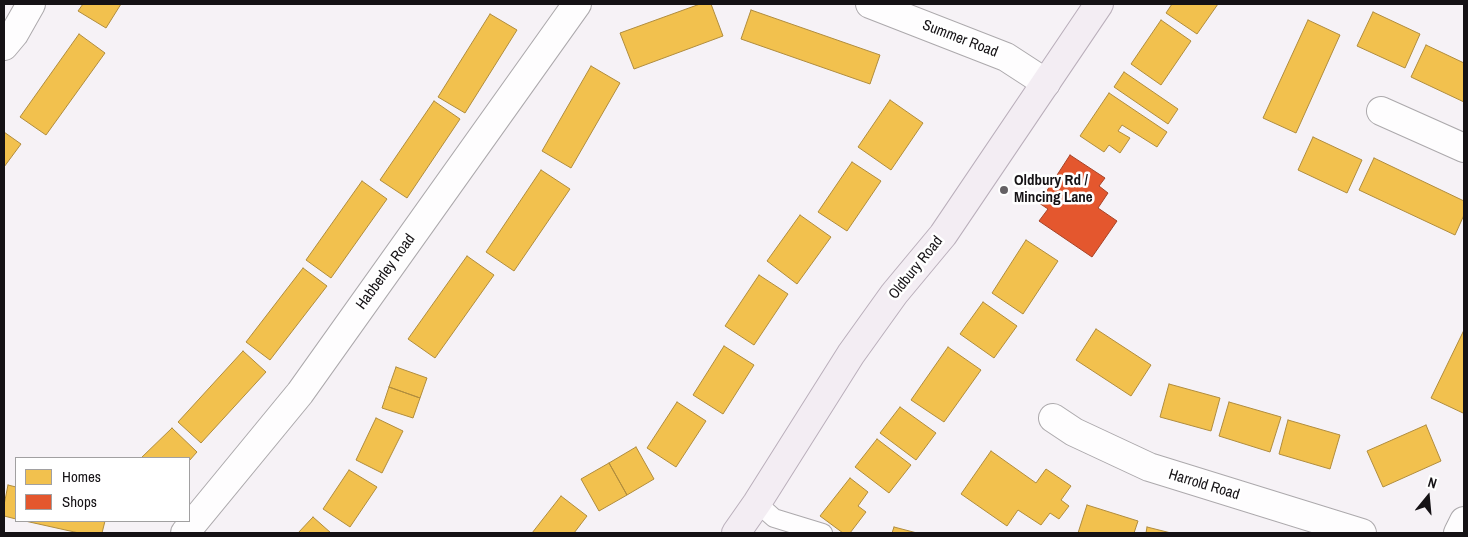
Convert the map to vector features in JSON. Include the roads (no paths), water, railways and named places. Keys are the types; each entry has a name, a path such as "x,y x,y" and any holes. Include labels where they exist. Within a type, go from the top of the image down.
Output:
{"main road":[{"name":"Oldbury Road","path":"736,533 851,354 894,294 943,235 1099,4"}],"street":[{"path":"4,46 14,34 31,4"},
{"name":"Habberley Road","path":"185,533 300,393 577,4"},
{"name":"Summer Road","path":"870,4 1006,57 1046,83"},
{"path":"1381,111 1464,148"},
{"name":"Harrold Road","path":"1053,418 1074,432 1149,467 1362,533"},
{"path":"1458,533 1464,521"}],"lane":[{"path":"757,503 774,518 823,533"}],"place":[{"name":"Oldbury Rd / Mincing Lane","path":"1004,190"}]}
